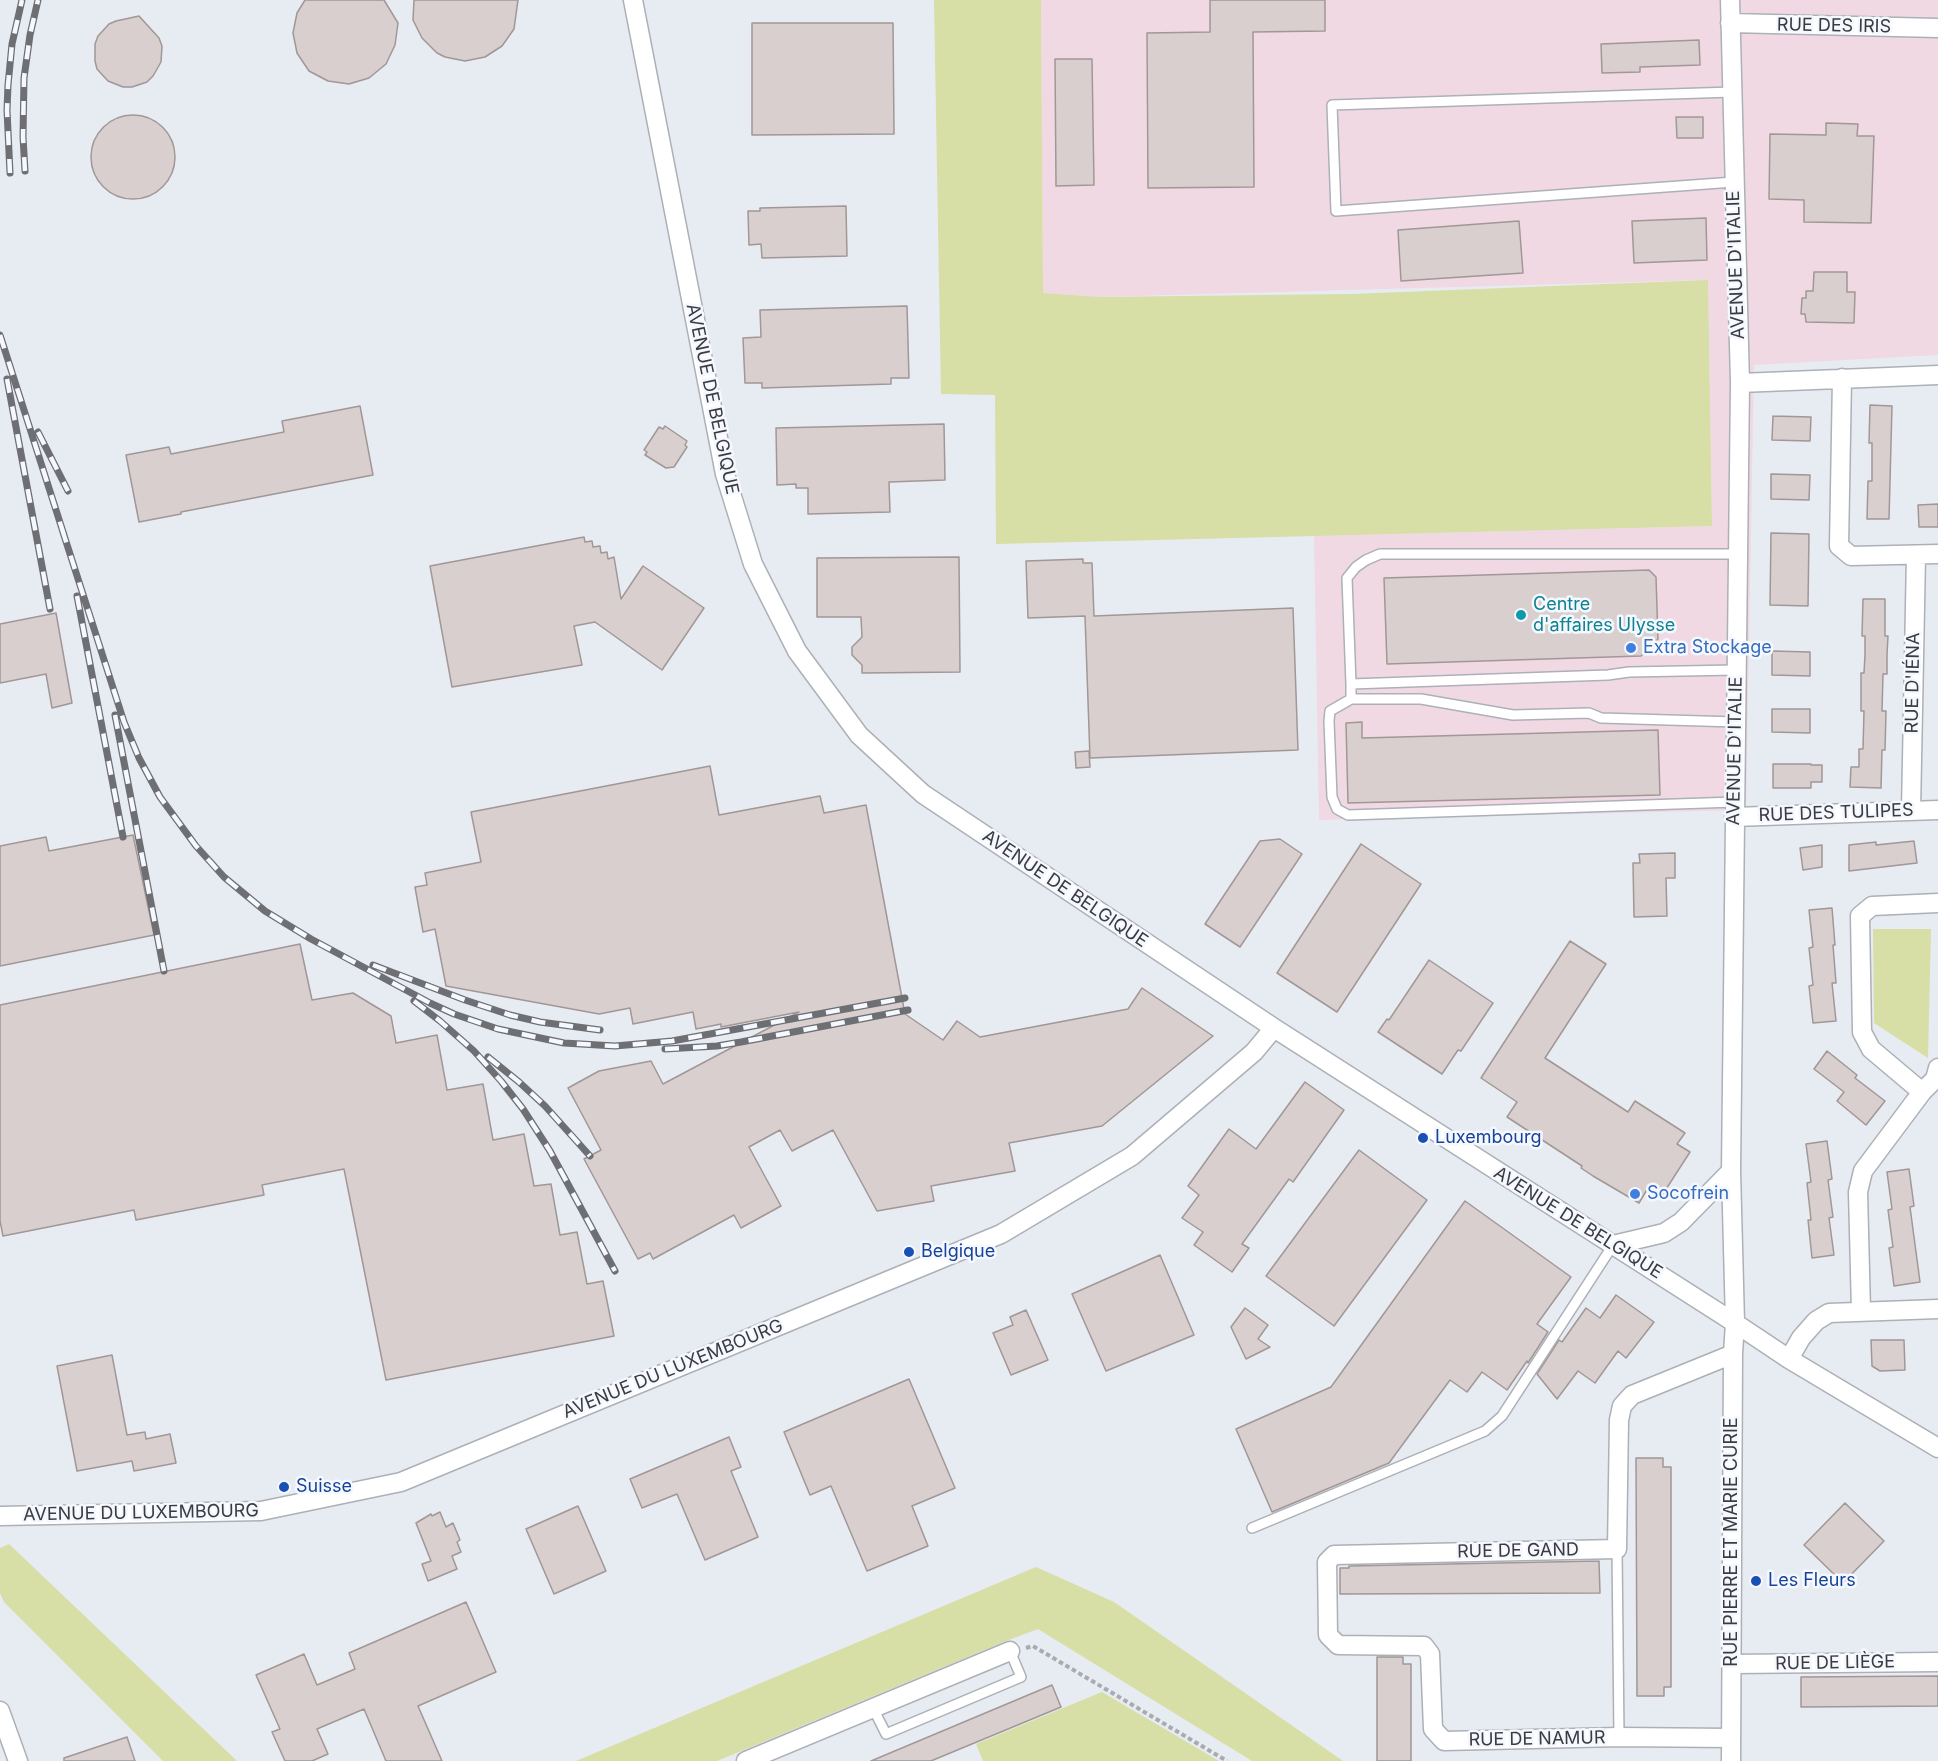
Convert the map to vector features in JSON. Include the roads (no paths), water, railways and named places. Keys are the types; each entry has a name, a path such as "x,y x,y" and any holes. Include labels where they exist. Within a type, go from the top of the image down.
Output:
{"street":[{"name":"AVENUE DE BELGIQUE","path":"633,0 725,474 753,564 797,651 859,735 923,794 1274,1028 1789,1359 1938,1448"},
{"name":"AVENUE D'ITALIE","path":"1730,0 1740,383 1731,1171 1735,1323"},
{"name":"RUE DES IRIS","path":"1730,23 1938,28"},
{"path":"1740,383 1938,375"},
{"path":"1842,378 1839,546 1851,556 1938,554"},
{"name":"RUE D'IÉNA","path":"1911,811 1916,555"},
{"name":"RUE DES TULIPES","path":"1735,809 1938,810"},
{"path":"1922,1092 1871,1049 1862,1032 1860,916 1872,906 1938,903"},
{"name":"AVENUE DU LUXEMBOURG","path":"0,1516 261,1511 401,1482 1001,1234 1132,1156 1254,1052 1274,1028"},
{"path":"1861,1311 1858,1192 1863,1171 1922,1092 1937,1076"},
{"path":"1613,1245 1664,1233 1681,1222 1731,1171"},
{"path":"1789,1359 1801,1338 1816,1320 1829,1313 1938,1309"},
{"name":"RUE PIERRE ET MARIE CURIE","path":"1731,1761 1735,1323"},
{"path":"1617,1549 1619,1420 1622,1406 1632,1395 1733,1354"},
{"name":"RUE DE GAND","path":"1424,1646 1338,1645 1328,1635 1327,1562 1334,1555 1617,1549"},
{"name":"RUE DE NAMUR","path":"1424,1646 1430,1654 1433,1729 1443,1741 1619,1737 1731,1738"},
{"path":"747,1761 1010,1651"},
{"name":"RUE DE LIÈGE","path":"1732,1664 1938,1662"},
{"path":"0,1711 18,1761"}],"lane":[{"path":"1732,92 1332,105 1336,211 1734,182"},
{"path":"1351,699 1347,578 1361,563 1380,554 1738,554"},
{"path":"1351,684 1608,675 1629,672 1736,670"},
{"path":"1735,809 1348,815 1337,809 1332,797 1329,721 1330,711 1351,699 1421,699 1513,715 1589,713 1601,718 1736,722"},
{"path":"1252,1528 1485,1431 1502,1416 1613,1245"},
{"path":"1617,1549 1619,1737"},
{"path":"873,1708 886,1734 980,1695 1021,1677 1010,1651"}],"railway":[{"path":"10,173 8,85 12,44 22,0"},
{"path":"25,171 24,78 38,0"},
{"path":"0,335 64,535"},
{"path":"7,379 50,609"},
{"path":"38,432 68,491"},
{"path":"62,529 124,722 139,758 160,797 196,846 224,877 265,911 311,939 454,1014 498,1029 564,1043 615,1046 672,1041 905,998"},
{"path":"77,596 123,837"},
{"path":"115,715 164,971"},
{"path":"373,965 510,1015 540,1022 600,1030"},
{"path":"414,1001 474,1051 523,1109 550,1151 615,1271"},
{"path":"665,1049 717,1046 908,1010"},
{"path":"488,1057 545,1106 590,1156"}],"place":[{"name":"Centre d'affaires Ulysse","path":"1521,615"},
{"name":"Extra Stockage","path":"1631,648"},
{"name":"Luxembourg","path":"1423,1138"},
{"name":"Socofrein","path":"1635,1194"},
{"name":"Belgique","path":"909,1252"},
{"name":"Suisse","path":"284,1487"},
{"name":"Les Fleurs","path":"1756,1581"}]}
